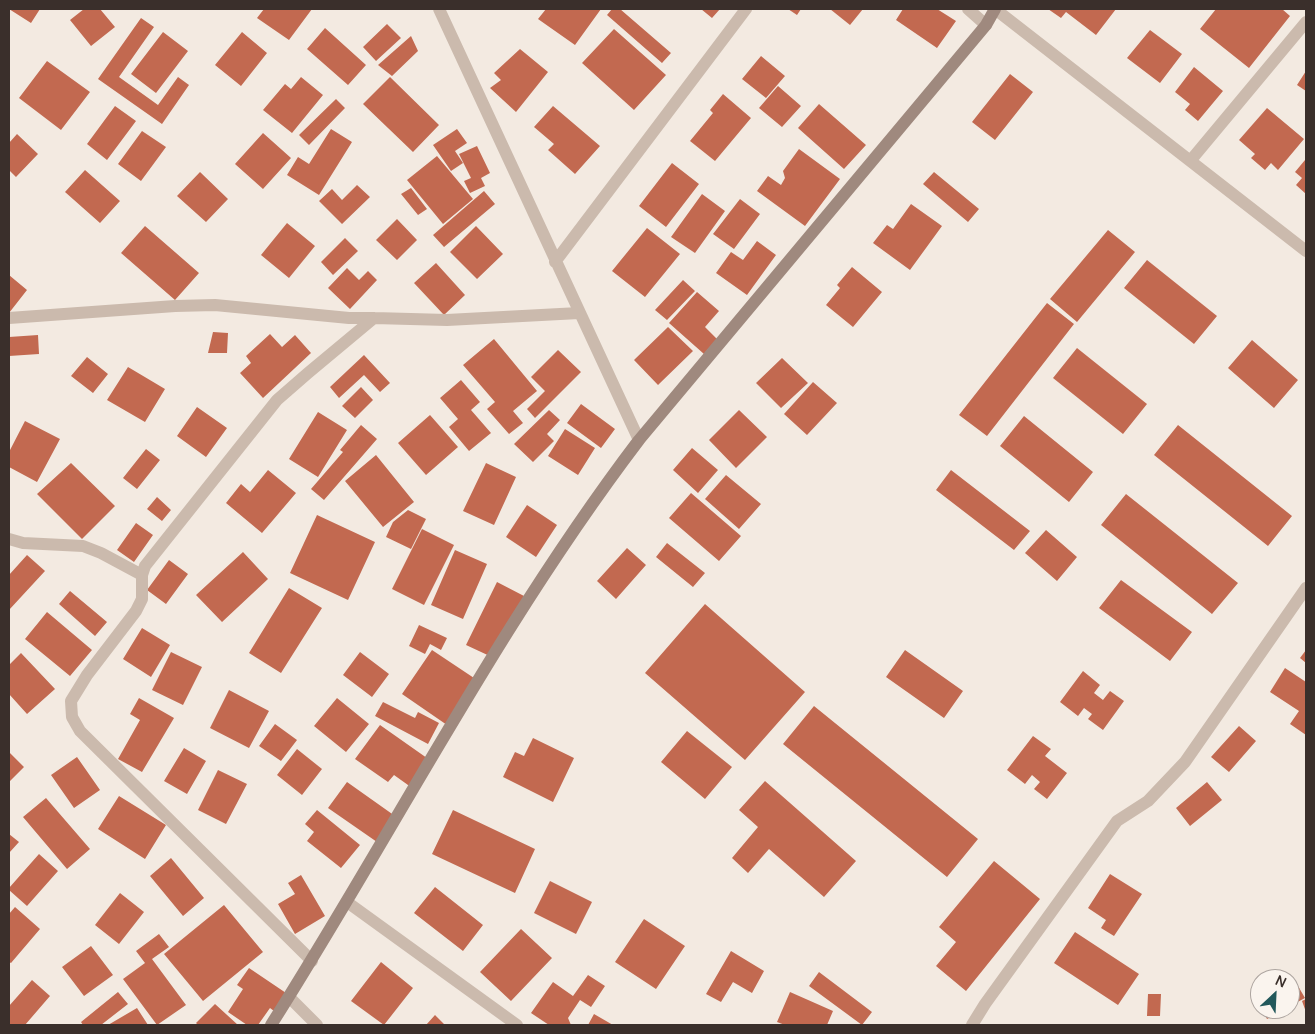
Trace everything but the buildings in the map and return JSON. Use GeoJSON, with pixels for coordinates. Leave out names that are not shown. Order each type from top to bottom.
{"type":"FeatureCollection","features":[{"type":"Feature","properties":{"kind":"street"},"geometry":{"type":"LineString","coordinates":[[439,9],[638,440]]}},
{"type":"Feature","properties":{"kind":"street"},"geometry":{"type":"LineString","coordinates":[[556,262],[746,9]]}},
{"type":"Feature","properties":{"kind":"street"},"geometry":{"type":"LineString","coordinates":[[968,9],[986,24]]}},
{"type":"Feature","properties":{"kind":"street"},"geometry":{"type":"LineString","coordinates":[[271,1025],[312,961],[497,649],[575,528],[638,440],[986,24],[995,9],[1306,251]]}},
{"type":"Feature","properties":{"kind":"street"},"geometry":{"type":"LineString","coordinates":[[1191,160],[1306,22]]}},
{"type":"Feature","properties":{"kind":"street"},"geometry":{"type":"LineString","coordinates":[[9,318],[175,306],[215,305],[350,318],[447,320],[579,312]]}},
{"type":"Feature","properties":{"kind":"street"},"geometry":{"type":"LineString","coordinates":[[312,961],[80,731],[72,717],[71,701],[77,688],[136,611],[142,599],[142,575],[145,566],[278,400],[374,318]]}},
{"type":"Feature","properties":{"kind":"street"},"geometry":{"type":"LineString","coordinates":[[9,539],[23,543],[83,546],[102,553],[142,575]]}},
{"type":"Feature","properties":{"kind":"street"},"geometry":{"type":"LineString","coordinates":[[972,1025],[1116,821],[1148,801],[1185,762],[1306,588]]}},
{"type":"Feature","properties":{"kind":"street"},"geometry":{"type":"LineString","coordinates":[[347,902],[517,1025]]}},
{"type":"Feature","properties":{"kind":"street"},"geometry":{"type":"LineString","coordinates":[[289,997],[317,1025]]}}]}
